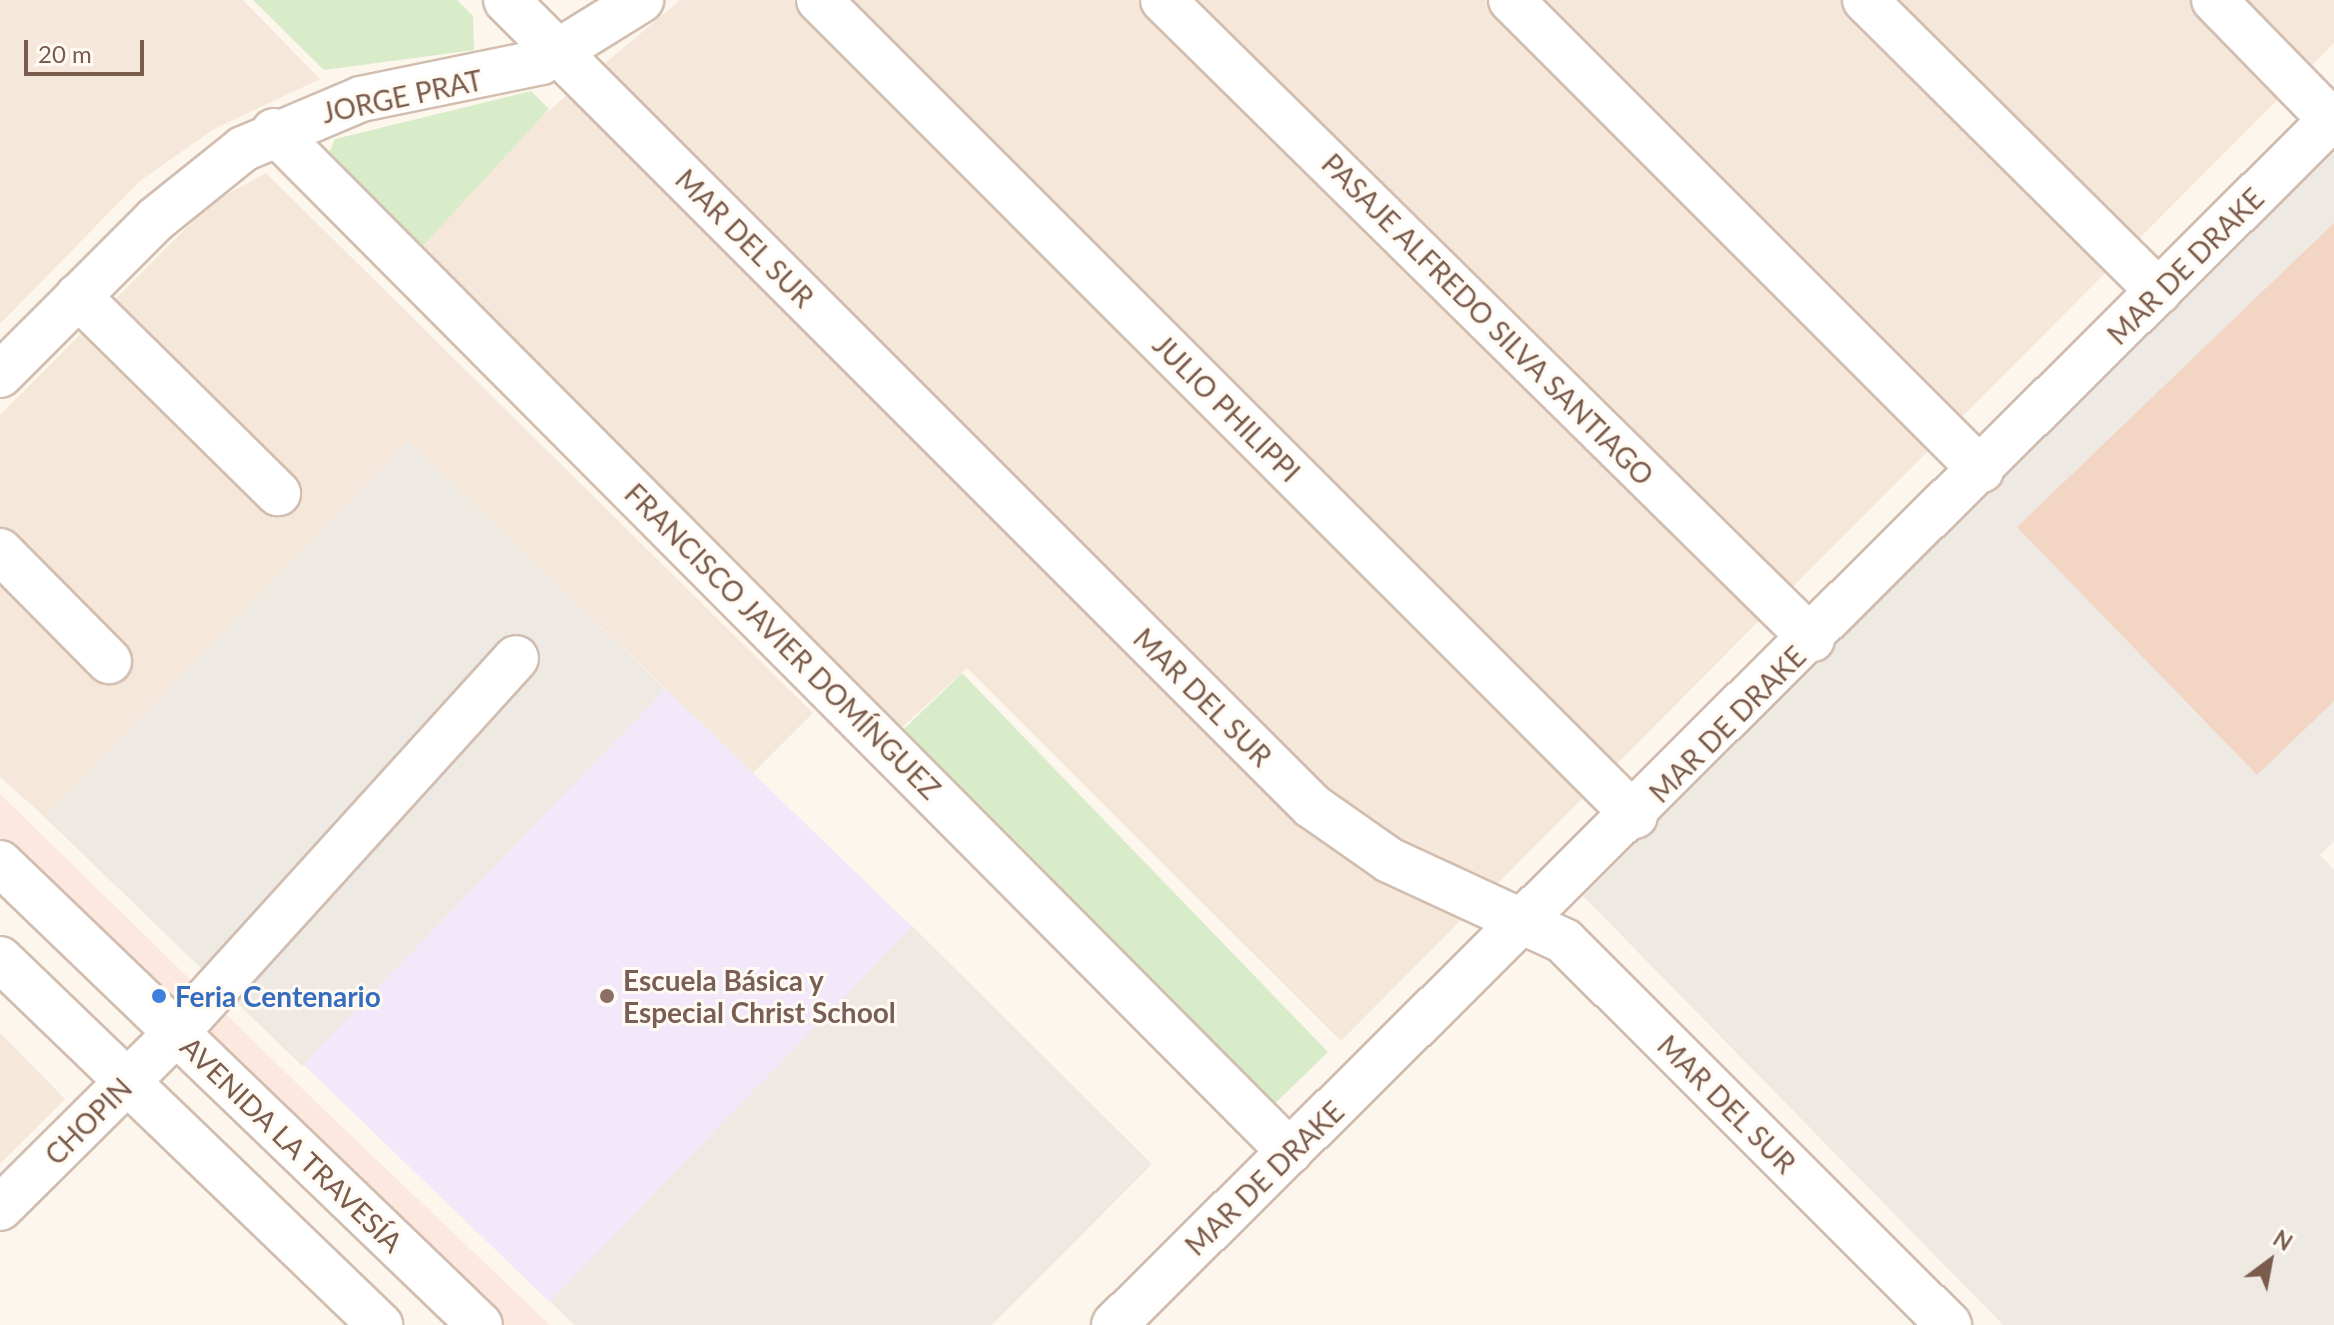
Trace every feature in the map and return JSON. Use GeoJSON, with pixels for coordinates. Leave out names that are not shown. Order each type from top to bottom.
{"type":"FeatureCollection","features":[{"type":"Feature","properties":{"kind":"street","name":"MAR DEL SUR"},"geometry":{"type":"LineString","coordinates":[[506,0],[1312,806],[1389,860],[1531,920],[1564,941],[1949,1325]]}},
{"type":"Feature","properties":{"kind":"street","name":"JORGE PRAT"},"geometry":{"type":"LineString","coordinates":[[0,375],[184,193],[274,131],[361,99],[502,75],[560,53],[641,0]]}},
{"type":"Feature","properties":{"kind":"street","name":"JULIO PHILIPPI"},"geometry":{"type":"LineString","coordinates":[[819,0],[1635,816]]}},
{"type":"Feature","properties":{"kind":"street","name":"PASAJE ALFREDO SILVA SANTIAGO"},"geometry":{"type":"LineString","coordinates":[[1163,0],[1812,639]]}},
{"type":"Feature","properties":{"kind":"street"},"geometry":{"type":"LineString","coordinates":[[1511,0],[1981,470]]}},
{"type":"Feature","properties":{"kind":"street"},"geometry":{"type":"LineString","coordinates":[[1865,0],[2159,292]]}},
{"type":"Feature","properties":{"kind":"street"},"geometry":{"type":"LineString","coordinates":[[2214,0],[2333,119]]}},
{"type":"Feature","properties":{"kind":"street","name":"MAR DE DRAKE"},"geometry":{"type":"LineString","coordinates":[[1114,1325],[1531,920],[2333,119]]}},
{"type":"Feature","properties":{"kind":"street","name":"FRANCISCO JAVIER DOMÍNGUEZ"},"geometry":{"type":"LineString","coordinates":[[274,131],[1290,1152]]}},
{"type":"Feature","properties":{"kind":"street"},"geometry":{"type":"LineString","coordinates":[[78,296],[278,493]]}},
{"type":"Feature","properties":{"kind":"street"},"geometry":{"type":"LineString","coordinates":[[0,551],[109,661]]}},
{"type":"Feature","properties":{"kind":"street","name":"CHOPIN"},"geometry":{"type":"LineString","coordinates":[[0,1208],[176,1033],[516,658]]}},
{"type":"Feature","properties":{"kind":"street","name":"AVENIDA LA TRAVESÍA"},"geometry":{"type":"LineString","coordinates":[[0,863],[480,1325]]}},
{"type":"Feature","properties":{"kind":"street"},"geometry":{"type":"LineString","coordinates":[[0,959],[380,1325]]}},
{"type":"Feature","properties":{"kind":"shaded area"},"geometry":{"type":"Polygon","coordinates":[[[0,0],[243,0],[320,79],[214,129],[140,181],[0,324],[0,0]]]}},
{"type":"Feature","properties":{"kind":"shaded area"},"geometry":{"type":"Polygon","coordinates":[[[680,0],[2334,0],[2334,43],[1341,1041],[967,668],[898,731],[418,241],[545,114],[680,0]]]}},
{"type":"Feature","properties":{"kind":"shaded area"},"geometry":{"type":"Polygon","coordinates":[[[2334,152],[2334,841],[2320,855],[2334,870],[2334,1325],[2003,1325],[1583,896],[1973,501],[2334,152]]]}},
{"type":"Feature","properties":{"kind":"shaded area"},"geometry":{"type":"Polygon","coordinates":[[[266,173],[813,713],[753,773],[408,441],[46,818],[0,777],[0,415],[211,203],[266,173]]]}},
{"type":"Feature","properties":{"kind":"shaded area"},"geometry":{"type":"Polygon","coordinates":[[[408,441],[666,690],[302,1066],[45,817],[408,441]]]}},
{"type":"Feature","properties":{"kind":"shaded area","name":"Escuela Básica y Especial Christ School"},"geometry":{"type":"Polygon","coordinates":[[[666,689],[912,927],[549,1302],[303,1064],[666,689]]]}},
{"type":"Feature","properties":{"kind":"shaded area","name":"Feria Centenario"},"geometry":{"type":"Polygon","coordinates":[[[0,794],[550,1325],[451,1325],[0,889],[0,794]]]}},
{"type":"Feature","properties":{"kind":"shaded area"},"geometry":{"type":"Polygon","coordinates":[[[912,926],[1152,1164],[992,1325],[574,1325],[545,1296],[912,926]]]}},
{"type":"Feature","properties":{"kind":"shaded area"},"geometry":{"type":"Polygon","coordinates":[[[0,1033],[65,1099],[0,1164],[0,1033]]]}},
{"type":"Feature","properties":{"kind":"green space"},"geometry":{"type":"Polygon","coordinates":[[[253,0],[457,0],[473,16],[474,50],[324,70],[253,0]]]}},
{"type":"Feature","properties":{"kind":"green space"},"geometry":{"type":"Polygon","coordinates":[[[531,91],[549,109],[420,249],[325,162],[335,139],[531,91]]]}},
{"type":"Feature","properties":{"kind":"green space"},"geometry":{"type":"Polygon","coordinates":[[[962,673],[1328,1052],[1267,1111],[901,732],[962,673]]]}},
{"type":"Feature","properties":{"kind":"building"},"geometry":{"type":"Polygon","coordinates":[[[2334,223],[2334,701],[2257,775],[2017,527],[2334,223]]]}},
{"type":"Feature","properties":{"kind":"place","name":"Feria Centenario"},"geometry":{"type":"Point","coordinates":[159,996]}},
{"type":"Feature","properties":{"kind":"place","name":"Escuela Básica y Especial Christ School"},"geometry":{"type":"Point","coordinates":[607,996]}}]}
